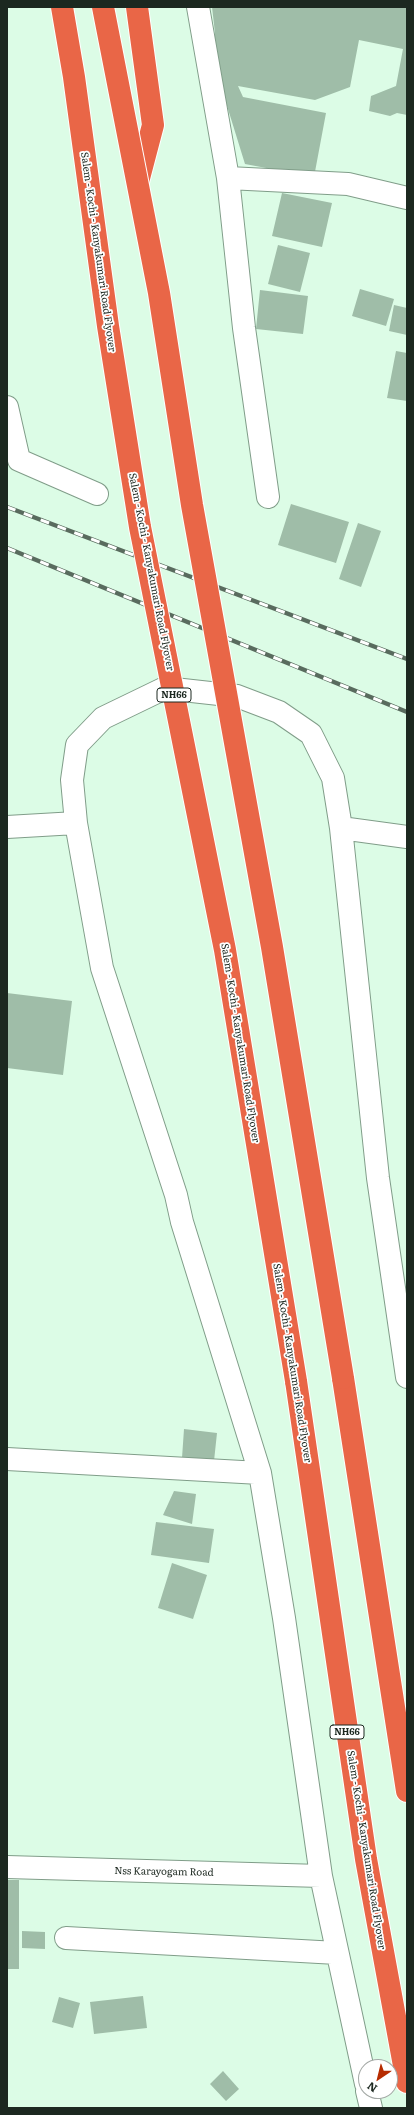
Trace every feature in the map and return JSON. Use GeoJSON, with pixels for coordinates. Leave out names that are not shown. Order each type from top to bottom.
{"type":"FeatureCollection","features":[{"type":"Feature","properties":{"kind":"highway","name":"Salem - Kochi - Kanyakumari Road Flyover"},"geometry":{"type":"LineString","coordinates":[[62,7],[74,77],[108,326],[140,526],[225,950],[296,1381],[366,1859],[407,2082]]}},
{"type":"Feature","properties":{"kind":"highway"},"geometry":{"type":"LineString","coordinates":[[103,7],[127,137],[138,182],[158,293],[192,505],[272,947],[343,1378],[407,1792]]}},
{"type":"Feature","properties":{"kind":"highway"},"geometry":{"type":"LineString","coordinates":[[137,7],[153,125],[138,182]]}},
{"type":"Feature","properties":{"kind":"street"},"geometry":{"type":"LineString","coordinates":[[198,7],[228,178],[244,328],[268,497]]}},
{"type":"Feature","properties":{"kind":"street"},"geometry":{"type":"LineString","coordinates":[[228,178],[348,184],[407,198]]}},
{"type":"Feature","properties":{"kind":"street"},"geometry":{"type":"LineString","coordinates":[[7,407],[19,460],[97,494]]}},
{"type":"Feature","properties":{"kind":"street"},"geometry":{"type":"LineString","coordinates":[[360,2059],[321,1876],[285,1626],[260,1473],[182,1222],[176,1195],[102,968],[76,823],[72,780],[77,745],[103,718],[165,688],[236,696],[279,712],[311,734],[333,778],[341,828],[378,1178],[400,1285],[407,1377]]}},
{"type":"Feature","properties":{"kind":"street"},"geometry":{"type":"LineString","coordinates":[[7,827],[76,823]]}},
{"type":"Feature","properties":{"kind":"street"},"geometry":{"type":"LineString","coordinates":[[341,828],[407,837]]}},
{"type":"Feature","properties":{"kind":"street"},"geometry":{"type":"LineString","coordinates":[[7,1459],[260,1473]]}},
{"type":"Feature","properties":{"kind":"street","name":"Nss Karayogam Road"},"geometry":{"type":"LineString","coordinates":[[7,1867],[321,1876]]}},
{"type":"Feature","properties":{"kind":"street"},"geometry":{"type":"LineString","coordinates":[[66,1938],[337,1953]]}},
{"type":"Feature","properties":{"kind":"building"},"geometry":{"type":"Polygon","coordinates":[[[212,7],[407,8],[407,115],[397,113],[390,116],[369,111],[371,96],[396,86],[403,49],[359,40],[350,87],[315,100],[238,86],[243,97],[326,113],[314,177],[245,164],[215,67],[215,33],[212,7]]]}},
{"type":"Feature","properties":{"kind":"building"},"geometry":{"type":"Polygon","coordinates":[[[282,193],[332,203],[322,247],[272,236],[282,193]]]}},
{"type":"Feature","properties":{"kind":"building"},"geometry":{"type":"Polygon","coordinates":[[[278,245],[310,253],[300,292],[268,284],[278,245]]]}},
{"type":"Feature","properties":{"kind":"building"},"geometry":{"type":"Polygon","coordinates":[[[360,289],[394,299],[386,326],[352,316],[360,289]]]}},
{"type":"Feature","properties":{"kind":"building"},"geometry":{"type":"Polygon","coordinates":[[[260,290],[308,296],[303,334],[256,329],[260,290]]]}},
{"type":"Feature","properties":{"kind":"building"},"geometry":{"type":"Polygon","coordinates":[[[394,305],[407,308],[407,335],[389,331],[394,305]]]}},
{"type":"Feature","properties":{"kind":"building"},"geometry":{"type":"Polygon","coordinates":[[[396,351],[407,353],[407,401],[387,398],[396,351]]]}},
{"type":"Feature","properties":{"kind":"building"},"geometry":{"type":"Polygon","coordinates":[[[291,504],[349,522],[336,563],[278,545],[291,504]]]}},
{"type":"Feature","properties":{"kind":"building"},"geometry":{"type":"Polygon","coordinates":[[[358,523],[381,531],[361,587],[339,579],[358,523]]]}},
{"type":"Feature","properties":{"kind":"building"},"geometry":{"type":"Polygon","coordinates":[[[7,993],[72,1001],[63,1075],[7,1068],[7,993]]]}},
{"type":"Feature","properties":{"kind":"building"},"geometry":{"type":"Polygon","coordinates":[[[184,1429],[217,1433],[214,1461],[182,1458],[184,1429]]]}},
{"type":"Feature","properties":{"kind":"building"},"geometry":{"type":"Polygon","coordinates":[[[174,1491],[196,1494],[192,1524],[163,1515],[174,1491]]]}},
{"type":"Feature","properties":{"kind":"building"},"geometry":{"type":"Polygon","coordinates":[[[156,1522],[214,1529],[209,1563],[151,1555],[156,1522]]]}},
{"type":"Feature","properties":{"kind":"building"},"geometry":{"type":"Polygon","coordinates":[[[172,1563],[207,1575],[193,1619],[158,1608],[172,1563]]]}},
{"type":"Feature","properties":{"kind":"building"},"geometry":{"type":"Polygon","coordinates":[[[7,1880],[19,1880],[19,1969],[7,1969],[7,1880]]]}},
{"type":"Feature","properties":{"kind":"building"},"geometry":{"type":"Polygon","coordinates":[[[22,1931],[45,1932],[45,1949],[22,1948],[22,1931]]]}},
{"type":"Feature","properties":{"kind":"building"},"geometry":{"type":"Polygon","coordinates":[[[143,1996],[147,2028],[94,2034],[90,2002],[143,1996]]]}},
{"type":"Feature","properties":{"kind":"building"},"geometry":{"type":"Polygon","coordinates":[[[59,1997],[80,2003],[73,2028],[52,2022],[59,1997]]]}},
{"type":"Feature","properties":{"kind":"building"},"geometry":{"type":"Polygon","coordinates":[[[223,2071],[239,2089],[226,2101],[210,2084],[223,2071]]]}},
{"type":"Feature","properties":{"kind":"railway"},"geometry":{"type":"LineString","coordinates":[[7,507],[407,659]]}},
{"type":"Feature","properties":{"kind":"railway"},"geometry":{"type":"LineString","coordinates":[[7,548],[407,712]]}}]}
